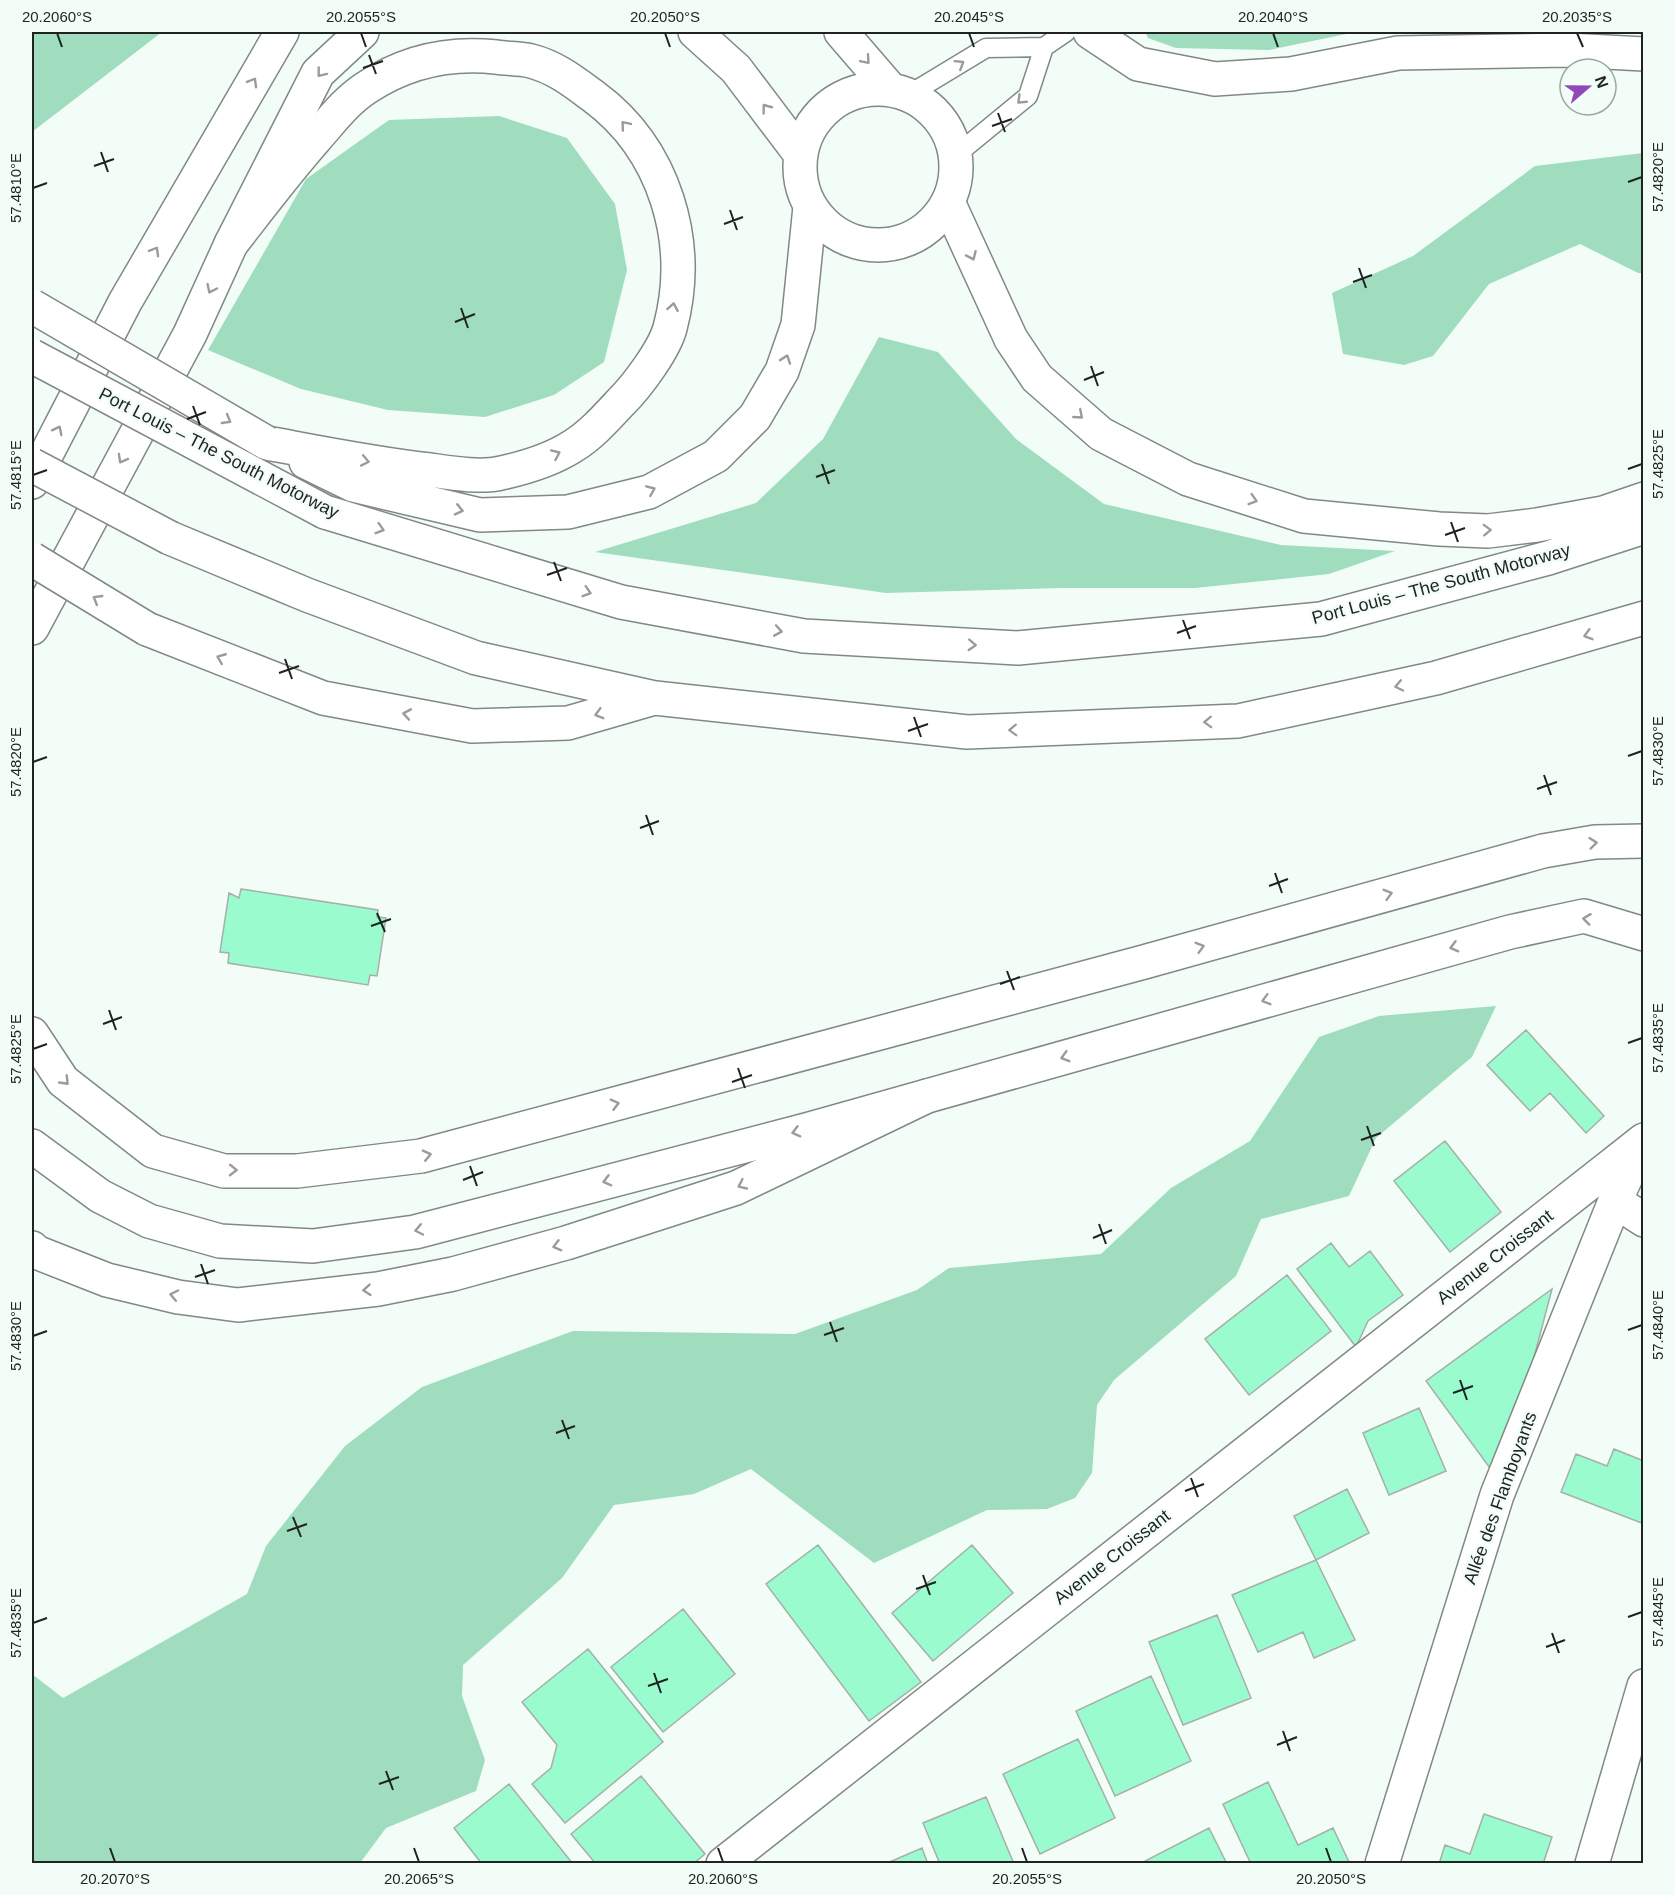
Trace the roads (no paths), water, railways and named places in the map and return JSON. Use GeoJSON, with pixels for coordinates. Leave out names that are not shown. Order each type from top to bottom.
{"type":"FeatureCollection","features":[{"type":"Feature","properties":{"kind":"main road"},"geometry":{"type":"LineString","coordinates":[[32,482],[125,302],[282,32]]}},
{"type":"Feature","properties":{"kind":"main road"},"geometry":{"type":"LineString","coordinates":[[32,628],[190,334],[231,244],[318,73],[362,32]]}},
{"type":"Feature","properties":{"kind":"main road"},"geometry":{"type":"LineString","coordinates":[[695,32],[736,69],[801,155]]}},
{"type":"Feature","properties":{"kind":"main road"},"geometry":{"type":"LineString","coordinates":[[841,32],[901,92],[932,109],[948,130],[956,155],[956,179],[948,202],[935,222],[915,237],[892,244],[868,245],[844,238],[825,225],[810,207],[802,186],[800,163],[804,141],[814,121],[833,102],[857,90],[901,92]]}},
{"type":"Feature","properties":{"kind":"main road"},"geometry":{"type":"LineString","coordinates":[[1090,32],[1138,64],[1215,79],[1291,74],[1398,53],[1568,50],[1644,54]]}},
{"type":"Feature","properties":{"kind":"main road"},"geometry":{"type":"LineString","coordinates":[[231,244],[290,168],[347,102],[394,72],[420,62],[451,56],[481,56],[531,61],[566,76],[599,100],[624,122],[649,157],[664,188],[676,233],[679,273],[669,331],[639,383],[610,415],[573,446],[540,461],[499,474],[454,473],[381,464],[267,443]]}},
{"type":"Feature","properties":{"kind":"main road"},"geometry":{"type":"LineString","coordinates":[[948,202],[1011,339],[1037,378],[1101,434],[1188,479],[1304,516],[1439,530],[1488,531],[1537,525],[1603,513],[1644,500]]}},
{"type":"Feature","properties":{"kind":"main road"},"geometry":{"type":"LineString","coordinates":[[32,306],[267,443],[353,485],[480,515],[568,512],[650,492],[716,456],[755,417],[782,371],[798,325],[810,207]]}},
{"type":"Feature","properties":{"kind":"main road","name":"Port Louis – The South Motorway"},"geometry":{"type":"LineString","coordinates":[[32,356],[324,512],[621,602],[804,636],[1018,648],[1321,619],[1548,558],[1644,527]]}},
{"type":"Feature","properties":{"kind":"main road"},"geometry":{"type":"LineString","coordinates":[[32,465],[170,538],[307,595],[476,658],[655,698],[967,732],[1238,721],[1436,678],[1644,618]]}},
{"type":"Feature","properties":{"kind":"main road"},"geometry":{"type":"LineString","coordinates":[[32,559],[147,629],[323,698],[472,726],[568,723],[655,698]]}},
{"type":"Feature","properties":{"kind":"main road"},"geometry":{"type":"LineString","coordinates":[[32,1034],[63,1081],[153,1151],[224,1171],[297,1171],[421,1156],[1144,962],[1543,851],[1595,842],[1644,841]]}},
{"type":"Feature","properties":{"kind":"main road"},"geometry":{"type":"LineString","coordinates":[[32,1146],[100,1196],[148,1221],[220,1241],[313,1246],[415,1232],[787,1135],[1510,932],[1584,916],[1644,934]]}},
{"type":"Feature","properties":{"kind":"main road"},"geometry":{"type":"LineString","coordinates":[[32,1248],[36,1252],[106,1280],[178,1296],[237,1305],[378,1289],[453,1274],[566,1243],[736,1188],[927,1096]]}},
{"type":"Feature","properties":{"kind":"main road","name":"Allée des Flamboyants"},"geometry":{"type":"LineString","coordinates":[[1381,1863],[1497,1495],[1615,1201],[1644,1140]]}},
{"type":"Feature","properties":{"kind":"main road","name":"Avenue Croissant"},"geometry":{"type":"LineString","coordinates":[[723,1863],[1644,1140]]}},
{"type":"Feature","properties":{"kind":"main road"},"geometry":{"type":"LineString","coordinates":[[1615,1201],[1644,1220]]}},
{"type":"Feature","properties":{"kind":"main road"},"geometry":{"type":"LineString","coordinates":[[1592,1863],[1644,1686]]}},
{"type":"Feature","properties":{"kind":"lane"},"geometry":{"type":"LineString","coordinates":[[956,155],[1028,96],[1044,48],[1066,32]]}},
{"type":"Feature","properties":{"kind":"lane"},"geometry":{"type":"LineString","coordinates":[[901,92],[986,48],[1044,48]]}}]}
